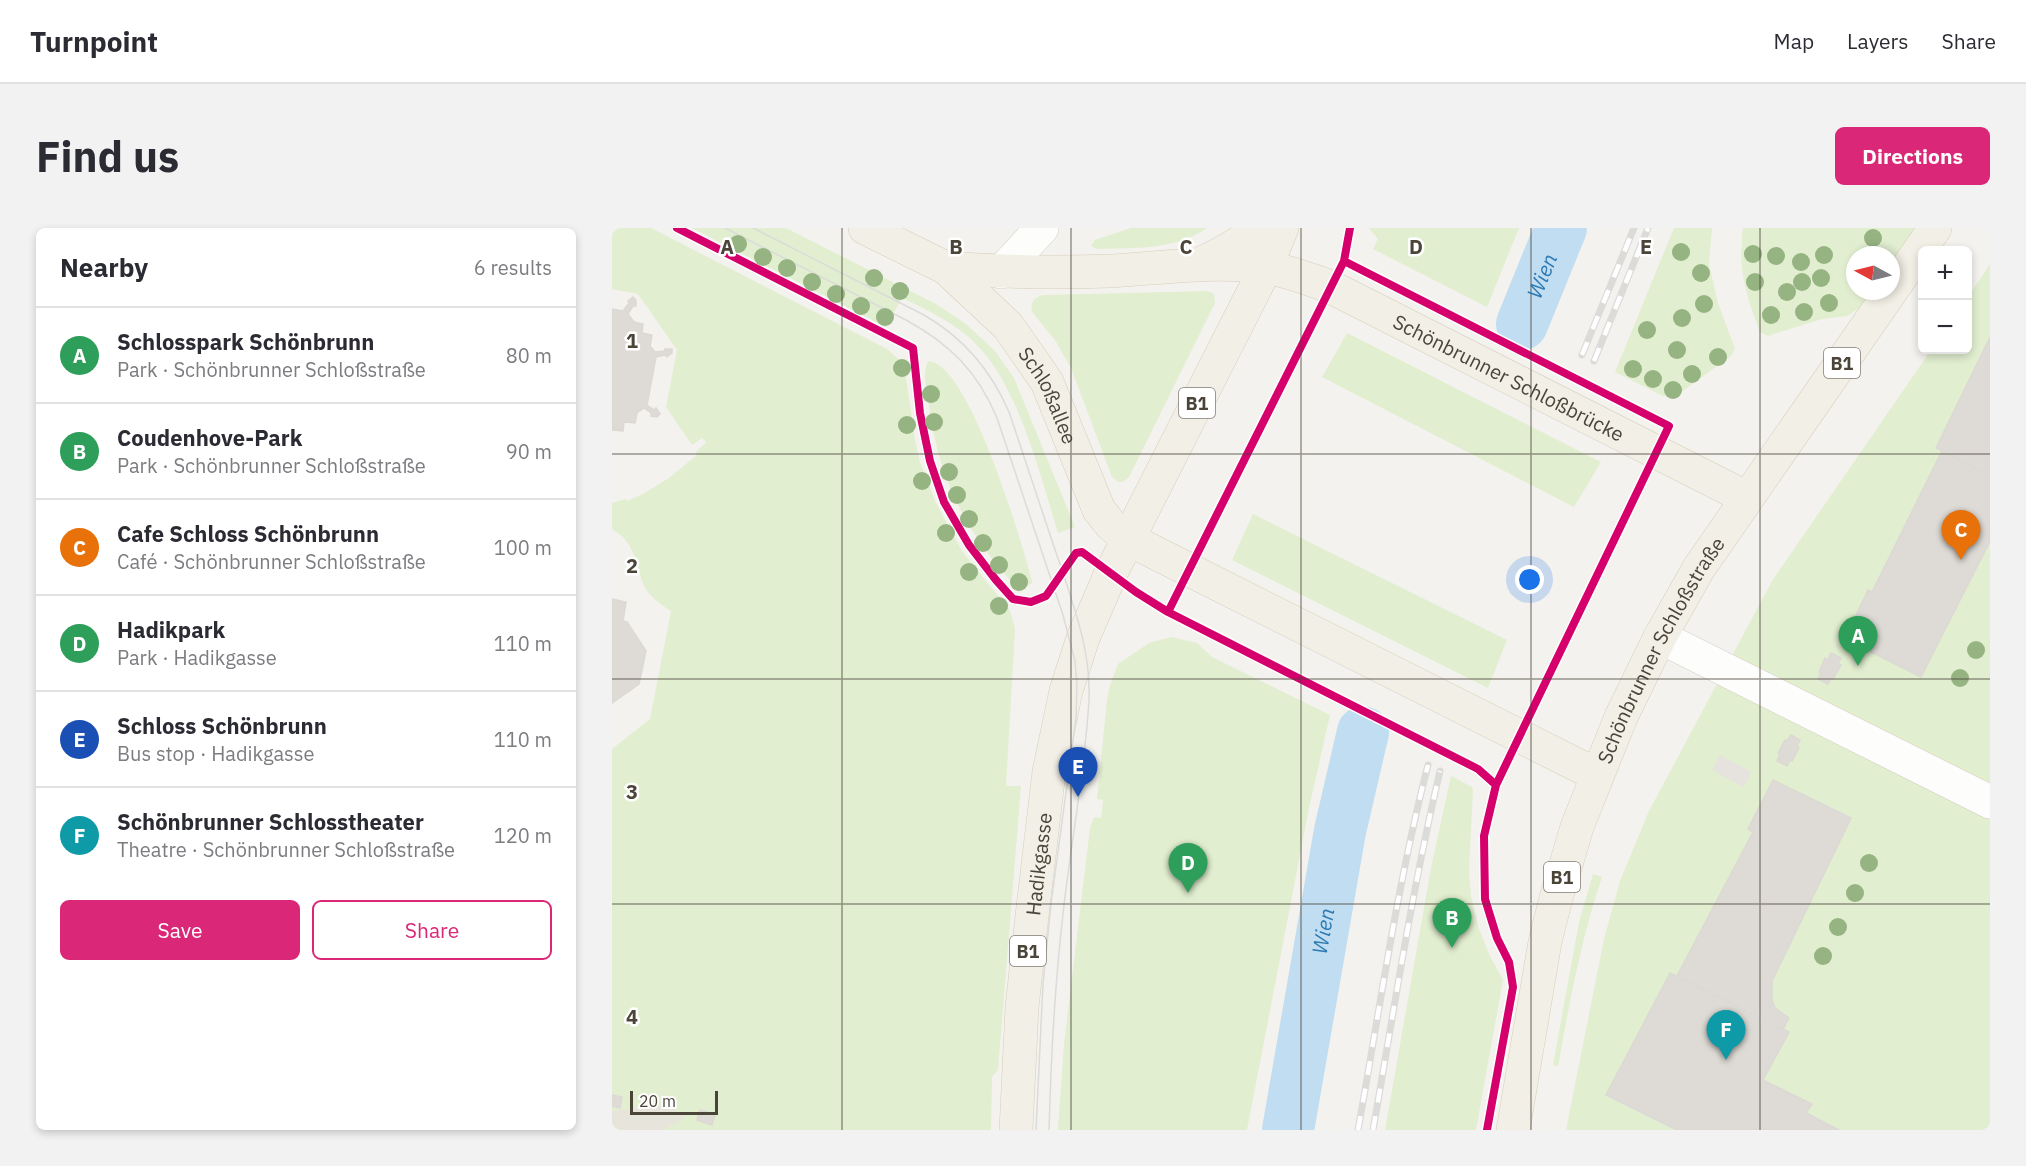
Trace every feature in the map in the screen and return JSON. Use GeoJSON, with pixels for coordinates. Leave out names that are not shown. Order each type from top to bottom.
{"type":"FeatureCollection","features":[{"type":"Feature","properties":{"kind":"main road","name":"Schloßallee"},"geometry":{"type":"LineString","coordinates":[[865,228],[946,268],[1008,326],[1047,382],[1099,510],[1111,525],[1128,539]]}},
{"type":"Feature","properties":{"kind":"main road","name":"B1"},"geometry":{"type":"LineString","coordinates":[[1128,539],[1266,267],[1282,228]]}},
{"type":"Feature","properties":{"kind":"main road","name":"Schönbrunner Schloßstraße"},"geometry":{"type":"LineString","coordinates":[[1513,1130],[1551,920],[1577,827],[1621,717],[1660,636],[1699,568],[1935,228]]}},
{"type":"Feature","properties":{"kind":"main road"},"geometry":{"type":"LineString","coordinates":[[1198,264],[1224,253],[1249,232]]}},
{"type":"Feature","properties":{"kind":"main road","name":"Schloßallee"},"geometry":{"type":"LineString","coordinates":[[946,268],[1001,272],[1110,271],[1198,264],[1266,267]]}},
{"type":"Feature","properties":{"kind":"main road","name":"Schönbrunner Schloßbrücke"},"geometry":{"type":"LineString","coordinates":[[1266,267],[1330,287],[1748,498]]}},
{"type":"Feature","properties":{"kind":"main road"},"geometry":{"type":"LineString","coordinates":[[1128,539],[1597,775]]}},
{"type":"Feature","properties":{"kind":"main road","name":"Hadikgasse"},"geometry":{"type":"LineString","coordinates":[[1016,1130],[1024,985],[1049,772],[1065,691],[1077,653],[1128,539]]}},
{"type":"Feature","properties":{"kind":"lane"},"geometry":{"type":"LineString","coordinates":[[1001,272],[1042,228]]}},
{"type":"Feature","properties":{"kind":"lane"},"geometry":{"type":"LineString","coordinates":[[1249,232],[1266,267]]}},
{"type":"Feature","properties":{"kind":"lane"},"geometry":{"type":"LineString","coordinates":[[1660,636],[1990,802]]}},
{"type":"Feature","properties":{"kind":"shaded area"},"geometry":{"type":"Polygon","coordinates":[[[1720,755],[1752,772],[1743,787],[1712,770],[1720,755]]]}},
{"type":"Feature","properties":{"kind":"shaded area"},"geometry":{"type":"Polygon","coordinates":[[[612,1083],[793,1130],[612,1130],[612,1083]]]}},
{"type":"Feature","properties":{"kind":"green space"},"geometry":{"type":"Polygon","coordinates":[[[612,228],[651,228],[887,349],[904,364],[915,440],[920,462],[935,501],[962,551],[1010,611],[1015,629],[1006,786],[1021,786],[998,1070],[992,1077],[991,1130],[663,1130],[686,1117],[666,1105],[612,1111],[612,749],[650,719],[671,611],[648,593],[631,549],[621,535],[612,529],[612,503],[626,499],[627,501],[643,494],[669,478],[697,455],[696,452],[706,442],[702,438],[692,445],[666,407],[677,350],[638,294],[612,289],[612,228]]]}},
{"type":"Feature","properties":{"kind":"green space"},"geometry":{"type":"Polygon","coordinates":[[[692,228],[786,228],[936,304],[966,324],[995,351],[1014,378],[1075,527],[1058,533],[1016,407],[991,362],[968,336],[941,318],[902,298],[886,327],[692,228]]]}},
{"type":"Feature","properties":{"kind":"green space"},"geometry":{"type":"Polygon","coordinates":[[[1131,228],[1207,228],[1195,235],[1168,244],[1097,249],[1091,246],[1095,240],[1131,228]]]}},
{"type":"Feature","properties":{"kind":"green space"},"geometry":{"type":"Polygon","coordinates":[[[1369,228],[1519,228],[1487,307],[1373,249],[1378,239],[1369,228]]]}},
{"type":"Feature","properties":{"kind":"green space"},"geometry":{"type":"Polygon","coordinates":[[[1674,228],[1712,228],[1709,264],[1718,303],[1735,349],[1731,356],[1676,396],[1663,396],[1615,372],[1674,228]]]}},
{"type":"Feature","properties":{"kind":"green space"},"geometry":{"type":"Polygon","coordinates":[[[1743,228],[1915,228],[1900,250],[1900,246],[1846,246],[1846,300],[1866,300],[1861,307],[1847,316],[1822,319],[1768,336],[1760,332],[1750,305],[1742,269],[1743,228]]]}},
{"type":"Feature","properties":{"kind":"green space"},"geometry":{"type":"Polygon","coordinates":[[[1990,264],[1990,1130],[1566,1130],[1604,939],[1620,881],[1649,811],[1772,581],[1928,354],[1972,354],[1972,291],[1990,264]]]}},
{"type":"Feature","properties":{"kind":"green space"},"geometry":{"type":"Polygon","coordinates":[[[1208,291],[1214,294],[1215,303],[1129,477],[1123,482],[1118,482],[1112,477],[1071,368],[1055,340],[1032,312],[1032,303],[1037,297],[1043,295],[1208,291]]]}},
{"type":"Feature","properties":{"kind":"green space"},"geometry":{"type":"Polygon","coordinates":[[[1347,333],[1601,462],[1574,507],[1322,377],[1347,333]]]}},
{"type":"Feature","properties":{"kind":"green space"},"geometry":{"type":"Polygon","coordinates":[[[928,361],[944,369],[960,390],[992,457],[1032,581],[1020,591],[1001,570],[971,528],[949,484],[940,460],[927,395],[925,377],[928,361]]]}},
{"type":"Feature","properties":{"kind":"green space"},"geometry":{"type":"Polygon","coordinates":[[[1253,514],[1507,640],[1488,688],[1232,560],[1253,514]]]}},
{"type":"Feature","properties":{"kind":"green space"},"geometry":{"type":"Polygon","coordinates":[[[1171,637],[1197,643],[1212,657],[1330,715],[1309,808],[1247,1130],[1058,1130],[1064,1044],[1090,828],[1094,817],[1101,818],[1103,800],[1097,799],[1110,685],[1118,664],[1149,643],[1171,637]]]}},
{"type":"Feature","properties":{"kind":"green space"},"geometry":{"type":"Polygon","coordinates":[[[1451,776],[1472,787],[1469,870],[1471,896],[1479,929],[1503,980],[1476,1130],[1385,1130],[1431,868],[1451,776]]]}},
{"type":"Feature","properties":{"kind":"green space"},"geometry":{"type":"Polygon","coordinates":[[[1593,874],[1602,877],[1582,947],[1558,1066],[1553,1065],[1579,922],[1593,874]]]}},
{"type":"Feature","properties":{"kind":"building"},"geometry":{"type":"Polygon","coordinates":[[[633,297],[636,300],[636,306],[633,306],[628,314],[634,322],[643,324],[642,333],[652,335],[650,346],[655,352],[672,349],[672,353],[667,357],[665,355],[656,357],[647,405],[654,410],[656,408],[660,414],[657,417],[651,416],[651,413],[644,408],[637,413],[635,423],[624,422],[623,431],[612,430],[612,309],[623,311],[633,297]]]}},
{"type":"Feature","properties":{"kind":"building"},"geometry":{"type":"Polygon","coordinates":[[[1990,337],[1990,476],[1936,448],[1990,337]]]}},
{"type":"Feature","properties":{"kind":"building"},"geometry":{"type":"Polygon","coordinates":[[[1942,451],[1990,476],[1990,541],[1921,677],[1845,639],[1868,590],[1872,592],[1942,451]]]}},
{"type":"Feature","properties":{"kind":"building"},"geometry":{"type":"Polygon","coordinates":[[[612,599],[626,602],[623,621],[627,622],[646,651],[639,684],[612,703],[612,599]]]}},
{"type":"Feature","properties":{"kind":"building"},"geometry":{"type":"Polygon","coordinates":[[[1831,653],[1841,658],[1838,664],[1841,665],[1828,684],[1818,679],[1825,658],[1828,660],[1831,653]]]}},
{"type":"Feature","properties":{"kind":"building"},"geometry":{"type":"Polygon","coordinates":[[[1791,735],[1800,740],[1797,746],[1799,748],[1787,766],[1777,761],[1780,754],[1778,753],[1785,740],[1787,741],[1791,735]]]}},
{"type":"Feature","properties":{"kind":"building"},"geometry":{"type":"Polygon","coordinates":[[[1773,780],[1851,818],[1772,981],[1772,1000],[1775,1008],[1789,1018],[1783,1029],[1677,976],[1753,832],[1748,829],[1773,780]]]}},
{"type":"Feature","properties":{"kind":"building"},"geometry":{"type":"Polygon","coordinates":[[[1670,973],[1789,1032],[1763,1080],[1812,1104],[1806,1113],[1839,1130],[1677,1130],[1606,1095],[1670,973]]]}},
{"type":"Feature","properties":{"kind":"building"},"geometry":{"type":"Polygon","coordinates":[[[612,1095],[622,1097],[620,1108],[612,1106],[612,1095]]]}},
{"type":"Feature","properties":{"kind":"building"},"geometry":{"type":"Polygon","coordinates":[[[700,1110],[715,1114],[712,1125],[697,1120],[700,1110]]]}},
{"type":"Feature","properties":{"kind":"waterway","name":"Wien"},"geometry":{"type":"LineString","coordinates":[[1522,324],[1561,228]]}},
{"type":"Feature","properties":{"kind":"waterway","name":"Wien"},"geometry":{"type":"LineString","coordinates":[[1288,1130],[1340,831],[1363,732]]}},
{"type":"Feature","properties":{"kind":"tram line"},"geometry":{"type":"LineString","coordinates":[[725,228],[922,329],[961,361],[981,387],[997,418],[1063,615],[1075,661],[1077,685],[1076,718],[1051,904],[1043,984],[1036,1130]]}},
{"type":"Feature","properties":{"kind":"tram line"},"geometry":{"type":"LineString","coordinates":[[753,228],[924,315],[952,334],[975,356],[994,382],[1009,412],[1062,570],[1085,650],[1089,700],[1085,752],[1058,961],[1049,1130]]}},
{"type":"Feature","properties":{"kind":"railway"},"geometry":{"type":"LineString","coordinates":[[1582,355],[1634,228]]}},
{"type":"Feature","properties":{"kind":"railway"},"geometry":{"type":"LineString","coordinates":[[1594,361],[1648,228]]}},
{"type":"Feature","properties":{"kind":"railway"},"geometry":{"type":"LineString","coordinates":[[1358,1130],[1398,901],[1428,765]]}},
{"type":"Feature","properties":{"kind":"railway"},"geometry":{"type":"LineString","coordinates":[[1373,1130],[1412,905],[1440,771]]}},
{"type":"Feature","properties":{"kind":"cycle path"},"geometry":{"type":"LineString","coordinates":[[677,228],[913,348],[920,413],[930,461],[944,502],[969,545],[1013,599],[1031,602],[1046,596],[1076,553],[1082,552],[1136,592],[1168,612],[1478,769],[1496,785]]}},
{"type":"Feature","properties":{"kind":"cycle path"},"geometry":{"type":"LineString","coordinates":[[1168,612],[1344,261],[1350,228]]}},
{"type":"Feature","properties":{"kind":"cycle path"},"geometry":{"type":"LineString","coordinates":[[1344,261],[1669,426],[1496,785],[1484,836],[1485,899],[1497,938],[1509,962],[1513,987],[1487,1130]]}},
{"type":"Feature","properties":{"kind":"place","name":"Cafe Schloss Schönbrunn"},"geometry":{"type":"Point","coordinates":[1961,560]}},
{"type":"Feature","properties":{"kind":"place","name":"Schlosspark Schönbrunn"},"geometry":{"type":"Point","coordinates":[1858,666]}},
{"type":"Feature","properties":{"kind":"place","name":"Schloss Schönbrunn"},"geometry":{"type":"Point","coordinates":[1078,797]}},
{"type":"Feature","properties":{"kind":"place","name":"Hadikpark"},"geometry":{"type":"Point","coordinates":[1188,893]}},
{"type":"Feature","properties":{"kind":"place","name":"Coudenhove-Park"},"geometry":{"type":"Point","coordinates":[1452,948]}},
{"type":"Feature","properties":{"kind":"place","name":"Schönbrunner Schlosstheater"},"geometry":{"type":"Point","coordinates":[1726,1060]}}]}
